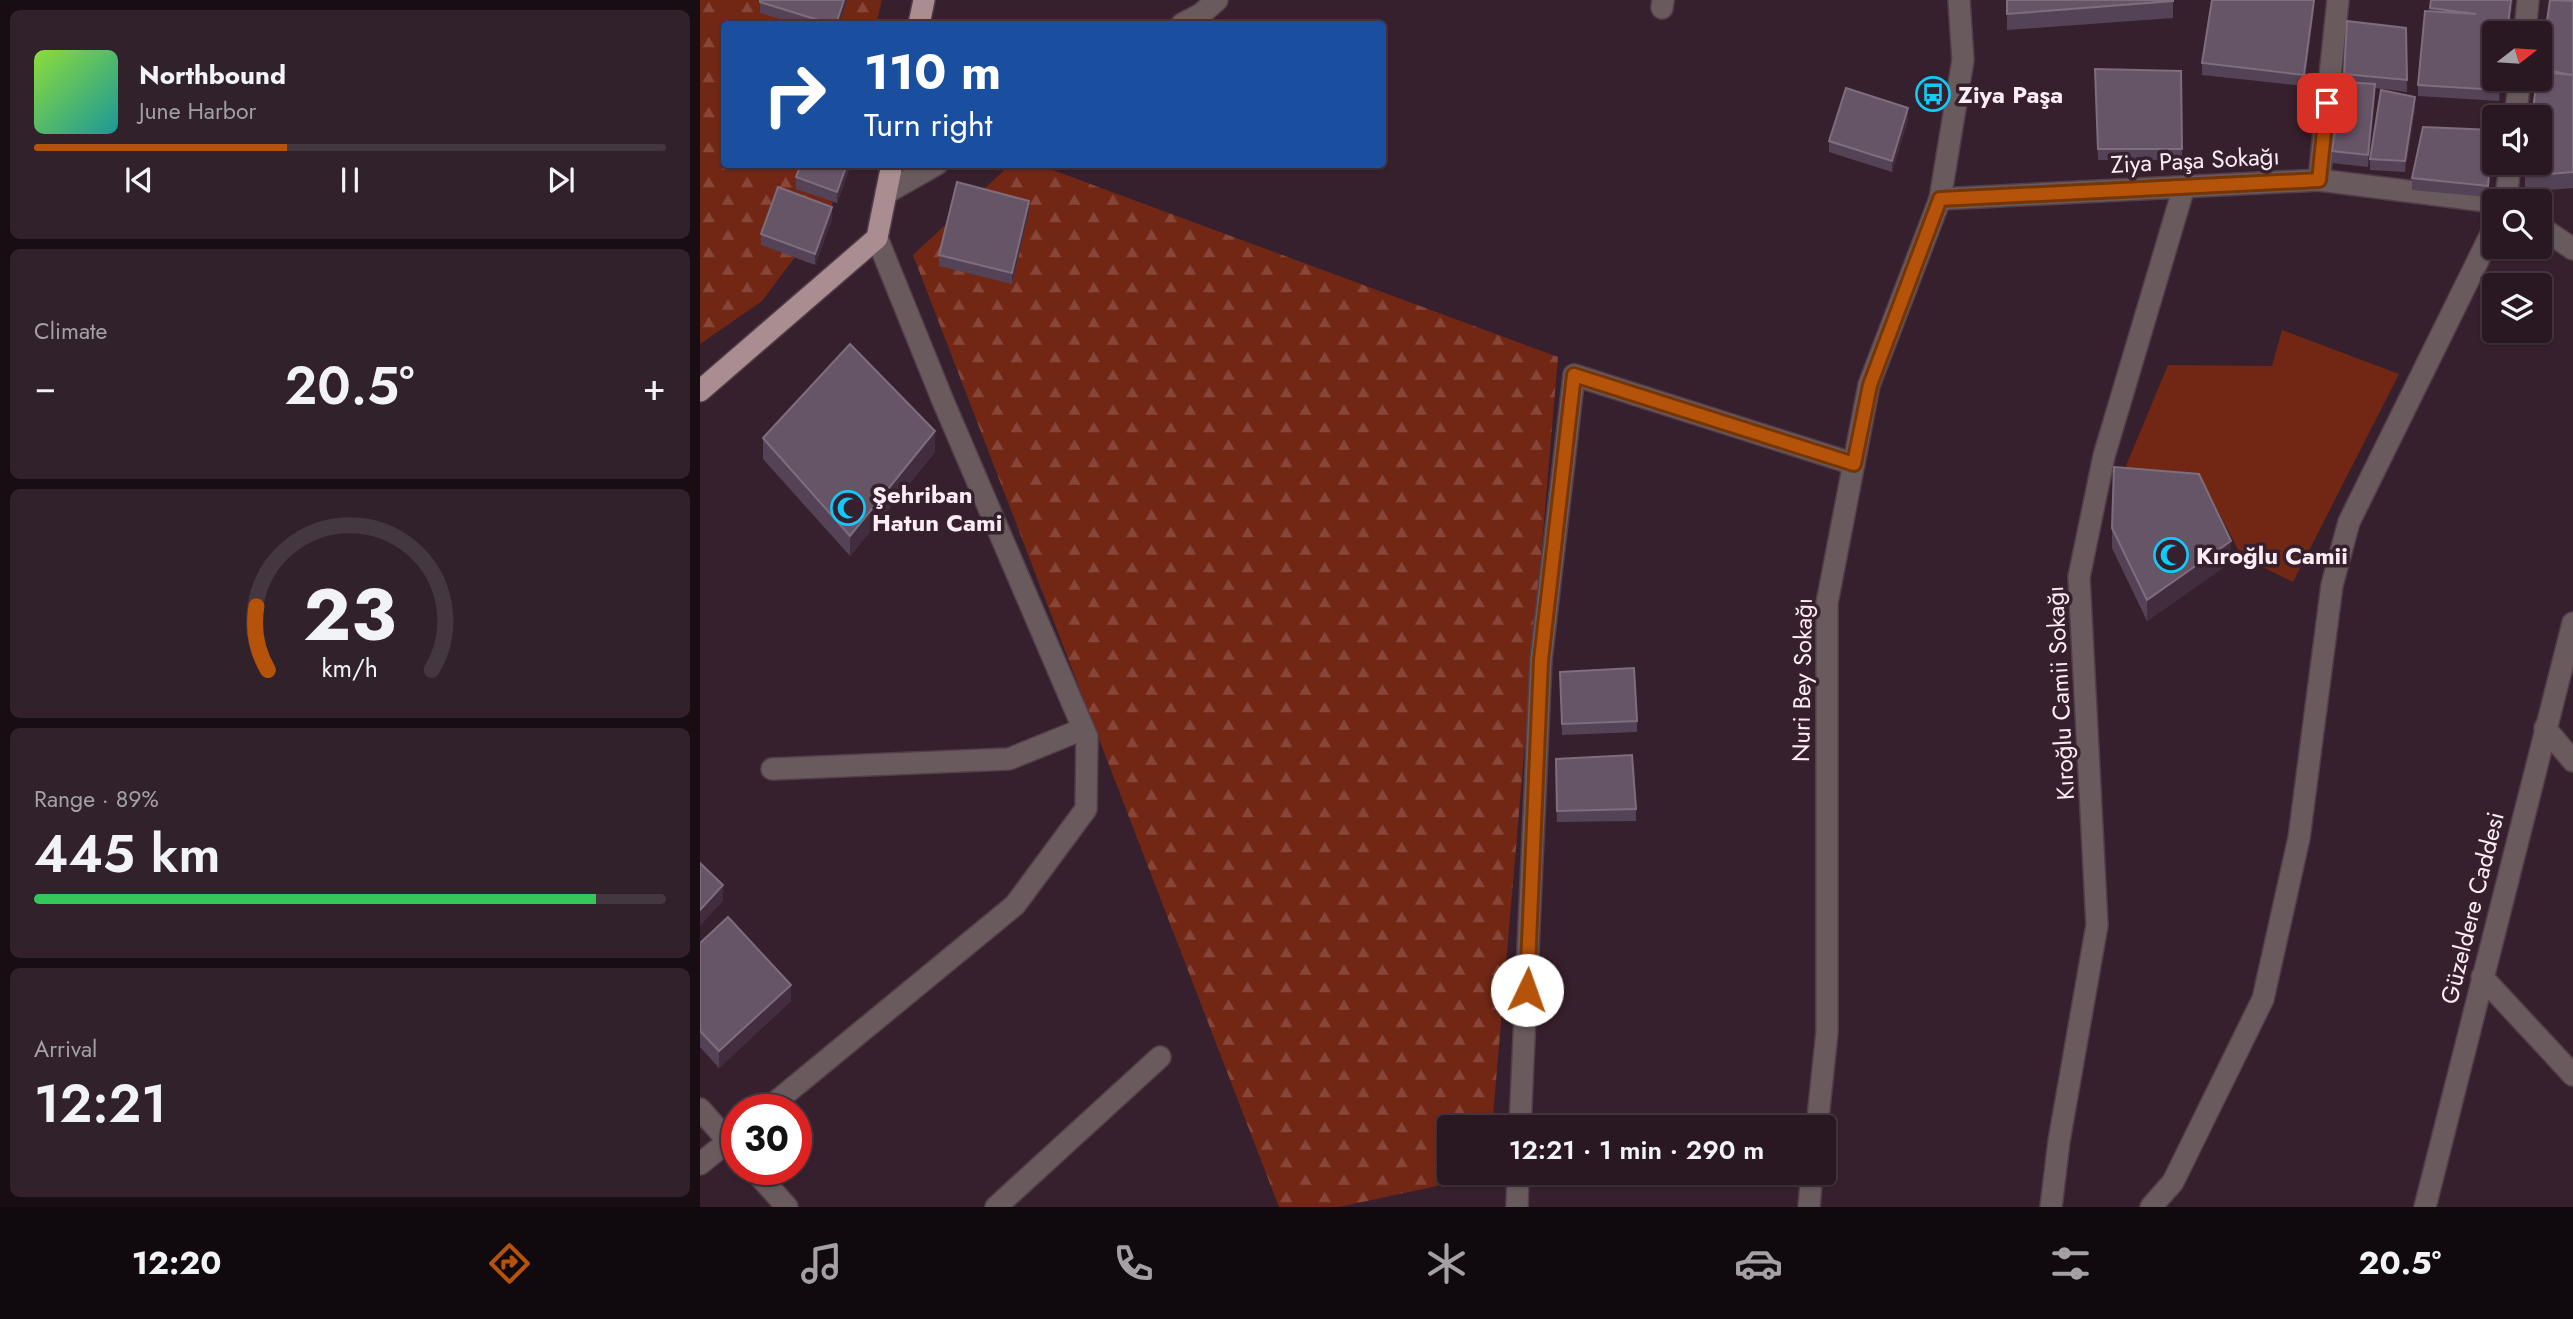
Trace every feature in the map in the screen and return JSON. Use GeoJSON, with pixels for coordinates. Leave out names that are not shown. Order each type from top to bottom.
{"type":"FeatureCollection","features":[{"type":"Feature","properties":{"kind":"main road"},"geometry":{"type":"LineString","coordinates":[[920,21],[924,0]]}},
{"type":"Feature","properties":{"kind":"main road"},"geometry":{"type":"LineString","coordinates":[[700,391],[877,238],[891,168]]}},
{"type":"Feature","properties":{"kind":"street"},"geometry":{"type":"LineString","coordinates":[[1188,21],[1217,0]]}},
{"type":"Feature","properties":{"kind":"street","name":"Nuri Bey Sokağı"},"geometry":{"type":"LineString","coordinates":[[1818,1115],[1827,1032],[1827,603],[1870,385],[1940,199],[1963,60],[1959,0]]}},
{"type":"Feature","properties":{"kind":"street"},"geometry":{"type":"LineString","coordinates":[[2319,180],[2338,0]]}},
{"type":"Feature","properties":{"kind":"street"},"geometry":{"type":"LineString","coordinates":[[2526,21],[2528,0]]}},
{"type":"Feature","properties":{"kind":"street"},"geometry":{"type":"LineString","coordinates":[[886,193],[930,168]]}},
{"type":"Feature","properties":{"kind":"street","name":"Ziya Paşa Sokağı"},"geometry":{"type":"LineString","coordinates":[[1940,199],[2319,180],[2482,200]]}},
{"type":"Feature","properties":{"kind":"street","name":"Kıroğlu Camii Sokağı"},"geometry":{"type":"LineString","coordinates":[[2051,1207],[2059,1141],[2097,925],[2079,577],[2105,456],[2184,187]]}},
{"type":"Feature","properties":{"kind":"street"},"geometry":{"type":"LineString","coordinates":[[2552,235],[2573,249]]}},
{"type":"Feature","properties":{"kind":"street"},"geometry":{"type":"LineString","coordinates":[[785,1094],[1014,905],[1086,809],[1087,737],[948,414],[877,238]]}},
{"type":"Feature","properties":{"kind":"street"},"geometry":{"type":"LineString","coordinates":[[2151,1207],[2173,1182],[2263,999],[2300,838],[2332,585],[2349,522],[2482,252]]}},
{"type":"Feature","properties":{"kind":"street"},"geometry":{"type":"LineString","coordinates":[[1521,1115],[1541,660],[1574,375],[1854,464]]}},
{"type":"Feature","properties":{"kind":"street","name":"Güzeldere Caddesi"},"geometry":{"type":"LineString","coordinates":[[2424,1207],[2573,624]]}},
{"type":"Feature","properties":{"kind":"street"},"geometry":{"type":"LineString","coordinates":[[2545,728],[2573,761]]}},
{"type":"Feature","properties":{"kind":"street"},"geometry":{"type":"LineString","coordinates":[[772,769],[1009,759],[1083,729]]}},
{"type":"Feature","properties":{"kind":"street"},"geometry":{"type":"LineString","coordinates":[[2482,977],[2573,1075]]}},
{"type":"Feature","properties":{"kind":"street"},"geometry":{"type":"LineString","coordinates":[[996,1207],[1160,1057]]}},
{"type":"Feature","properties":{"kind":"street"},"geometry":{"type":"LineString","coordinates":[[700,1109],[721,1129]]}},
{"type":"Feature","properties":{"kind":"street"},"geometry":{"type":"LineString","coordinates":[[700,1164],[721,1150]]}},
{"type":"Feature","properties":{"kind":"street"},"geometry":{"type":"LineString","coordinates":[[767,1185],[787,1207]]}},
{"type":"Feature","properties":{"kind":"street"},"geometry":{"type":"LineString","coordinates":[[1510,1206],[1515,1185]]}},
{"type":"Feature","properties":{"kind":"street"},"geometry":{"type":"LineString","coordinates":[[1809,1207],[1811,1185]]}},
{"type":"Feature","properties":{"kind":"green space"},"geometry":{"type":"Polygon","coordinates":[[[700,0],[882,0],[877,21],[721,21],[721,168],[841,168],[831,209],[762,301],[700,344],[700,0]]]}},
{"type":"Feature","properties":{"kind":"green space"},"geometry":{"type":"Polygon","coordinates":[[[1007,168],[1047,168],[1558,357],[1493,1115],[1437,1115],[1437,1185],[1441,1185],[1339,1207],[1279,1207],[913,255],[1007,168]]]}},
{"type":"Feature","properties":{"kind":"green space"},"geometry":{"type":"Polygon","coordinates":[[[2282,330],[2399,374],[2293,582],[2242,557],[2205,486],[2121,478],[2168,365],[2272,366],[2282,330]]]}},
{"type":"Feature","properties":{"kind":"building"},"geometry":{"type":"Polygon","coordinates":[[[844,0],[837,21],[821,21],[760,2],[844,0]]]}},
{"type":"Feature","properties":{"kind":"building"},"geometry":{"type":"Polygon","coordinates":[[[2007,0],[2173,0],[2173,1],[2007,14],[2007,0]]]}},
{"type":"Feature","properties":{"kind":"building"},"geometry":{"type":"Polygon","coordinates":[[[2212,0],[2314,0],[2304,75],[2202,63],[2212,0]]]}},
{"type":"Feature","properties":{"kind":"building"},"geometry":{"type":"Polygon","coordinates":[[[2431,0],[2511,0],[2508,21],[2482,21],[2482,89],[2418,85],[2425,11],[2476,14],[2430,8],[2431,0]]]}},
{"type":"Feature","properties":{"kind":"building"},"geometry":{"type":"Polygon","coordinates":[[[2550,0],[2573,1],[2573,75],[2552,71],[2552,21],[2547,21],[2550,0]]]}},
{"type":"Feature","properties":{"kind":"building"},"geometry":{"type":"Polygon","coordinates":[[[2347,21],[2406,28],[2407,80],[2344,74],[2347,21]]]}},
{"type":"Feature","properties":{"kind":"building"},"geometry":{"type":"Polygon","coordinates":[[[2095,69],[2181,71],[2182,149],[2098,149],[2095,69]]]}},
{"type":"Feature","properties":{"kind":"building"},"geometry":{"type":"Polygon","coordinates":[[[2552,73],[2573,75],[2573,172],[2552,174],[2552,105],[2534,105],[2535,91],[2552,91],[2552,73]]]}},
{"type":"Feature","properties":{"kind":"building"},"geometry":{"type":"Polygon","coordinates":[[[2343,82],[2375,84],[2368,155],[2332,151],[2343,82]]]}},
{"type":"Feature","properties":{"kind":"building"},"geometry":{"type":"Polygon","coordinates":[[[1846,88],[1908,108],[1892,161],[1829,141],[1846,88]]]}},
{"type":"Feature","properties":{"kind":"building"},"geometry":{"type":"Polygon","coordinates":[[[2381,90],[2415,97],[2405,161],[2370,159],[2381,90]]]}},
{"type":"Feature","properties":{"kind":"building"},"geometry":{"type":"Polygon","coordinates":[[[2423,127],[2482,130],[2482,175],[2489,175],[2488,186],[2412,178],[2423,127]]]}},
{"type":"Feature","properties":{"kind":"building"},"geometry":{"type":"Polygon","coordinates":[[[799,168],[846,168],[837,192],[796,177],[799,168]]]}},
{"type":"Feature","properties":{"kind":"building"},"geometry":{"type":"Polygon","coordinates":[[[957,182],[1029,201],[1012,273],[939,255],[957,182]]]}},
{"type":"Feature","properties":{"kind":"building"},"geometry":{"type":"Polygon","coordinates":[[[778,187],[832,207],[815,254],[761,234],[778,187]]]}},
{"type":"Feature","properties":{"kind":"building","name":"Şehriban Hatun Cami"},"geometry":{"type":"Polygon","coordinates":[[[850,344],[935,431],[850,536],[763,438],[850,344]]]}},
{"type":"Feature","properties":{"kind":"building","name":"Kıroğlu Camii"},"geometry":{"type":"Polygon","coordinates":[[[2114,467],[2199,474],[2231,541],[2147,600],[2112,528],[2114,467]]]}},
{"type":"Feature","properties":{"kind":"building"},"geometry":{"type":"Polygon","coordinates":[[[1634,668],[1637,721],[1562,724],[1560,672],[1634,668]]]}},
{"type":"Feature","properties":{"kind":"building"},"geometry":{"type":"Polygon","coordinates":[[[1632,755],[1636,809],[1557,811],[1556,759],[1632,755]]]}},
{"type":"Feature","properties":{"kind":"building"},"geometry":{"type":"Polygon","coordinates":[[[700,863],[723,885],[700,910],[700,863]]]}},
{"type":"Feature","properties":{"kind":"building"},"geometry":{"type":"Polygon","coordinates":[[[728,917],[791,985],[719,1051],[700,1031],[700,943],[728,917]]]}},
{"type":"Feature","properties":{"kind":"place","name":"Ziya Paşa"},"geometry":{"type":"Point","coordinates":[1933,94]}},
{"type":"Feature","properties":{"kind":"place","name":"Şehriban Hatun Cami"},"geometry":{"type":"Point","coordinates":[848,508]}},
{"type":"Feature","properties":{"kind":"place","name":"Kıroğlu Camii"},"geometry":{"type":"Point","coordinates":[2171,555]}},
{"type":"Feature","properties":{"kind":"route"},"geometry":{"type":"LineString","coordinates":[[1527,990],[1541,660],[1574,375],[1854,464],[1870,385],[1940,199],[2319,180],[2327,103]]}}]}
